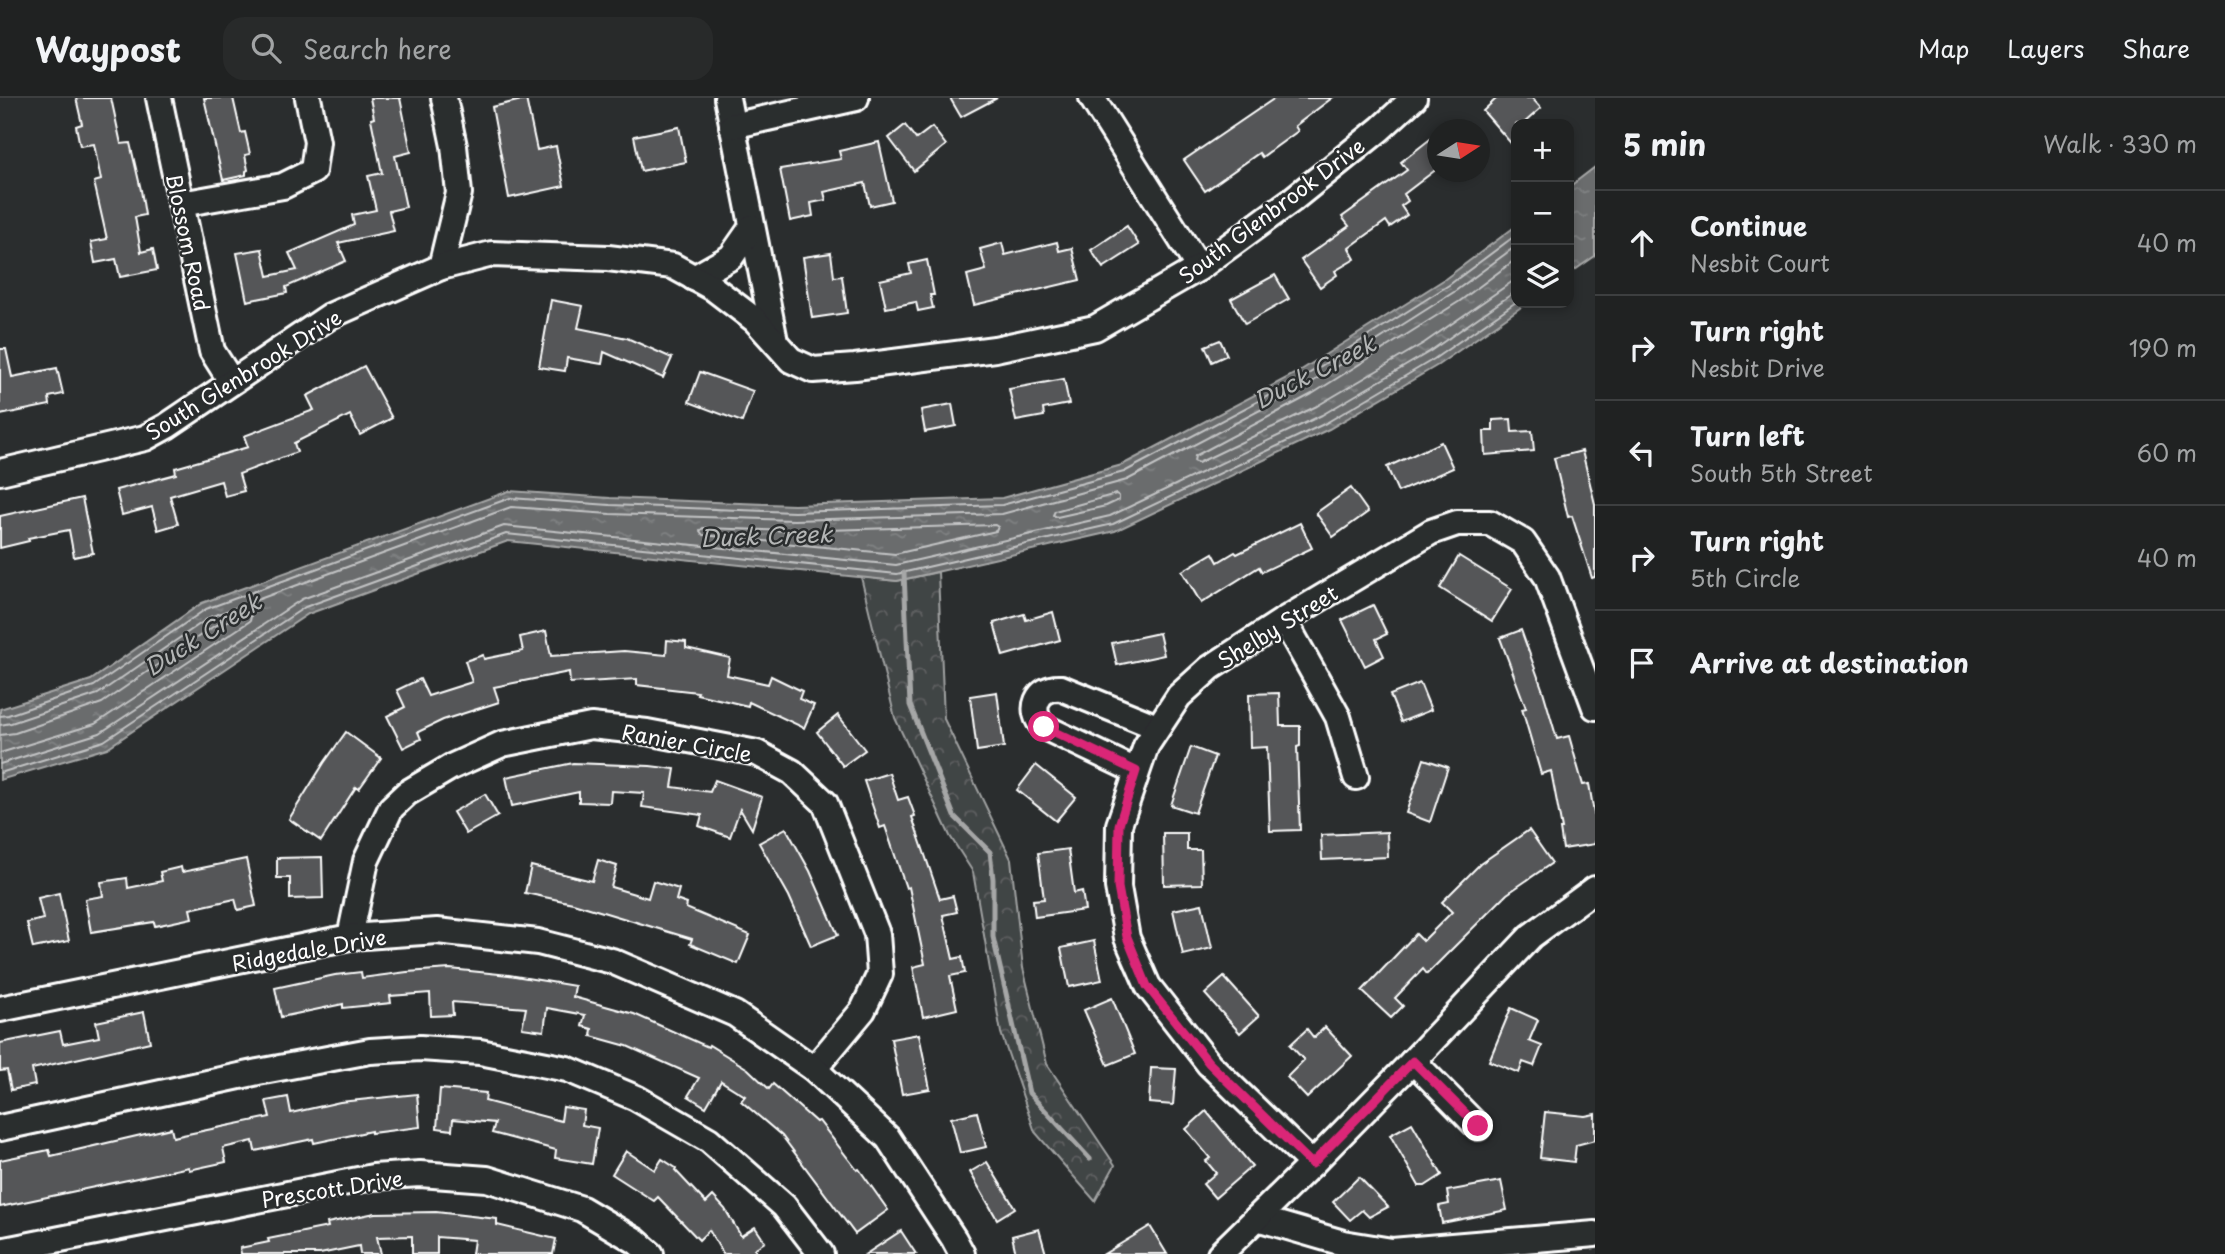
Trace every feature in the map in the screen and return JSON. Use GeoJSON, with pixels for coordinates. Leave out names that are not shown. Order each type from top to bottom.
{"type":"FeatureCollection","features":[{"type":"Feature","properties":{"kind":"street","name":"Blossom Road"},"geometry":{"type":"LineString","coordinates":[[159,98],[212,351],[231,381]]}},
{"type":"Feature","properties":{"kind":"street"},"geometry":{"type":"LineString","coordinates":[[181,204],[283,186],[313,171],[317,142],[308,98]]}},
{"type":"Feature","properties":{"kind":"street"},"geometry":{"type":"LineString","coordinates":[[441,267],[458,193],[454,146],[444,98]]}},
{"type":"Feature","properties":{"kind":"street"},"geometry":{"type":"LineString","coordinates":[[727,98],[775,342]]}},
{"type":"Feature","properties":{"kind":"street"},"geometry":{"type":"LineString","coordinates":[[733,126],[856,98]]}},
{"type":"Feature","properties":{"kind":"street"},"geometry":{"type":"LineString","coordinates":[[1093,98],[1199,268]]}},
{"type":"Feature","properties":{"kind":"street","name":"South Glenbrook Drive"},"geometry":{"type":"LineString","coordinates":[[0,472],[145,438],[330,316],[441,267],[492,254],[608,258],[673,266],[713,288],[755,320],[791,360],[813,370],[995,349],[1095,328],[1199,268],[1292,200],[1414,98]]}},
{"type":"Feature","properties":{"kind":"street"},"geometry":{"type":"LineString","coordinates":[[694,278],[731,257],[752,227]]}},
{"type":"Feature","properties":{"kind":"street","name":"Shelby Street"},"geometry":{"type":"LineString","coordinates":[[1312,1164],[1209,1063],[1147,986],[1127,937],[1118,887],[1119,825],[1136,771],[1157,727],[1179,696],[1210,668],[1431,532],[1457,523],[1490,523],[1523,542],[1547,577],[1595,707]]}},
{"type":"Feature","properties":{"kind":"street"},"geometry":{"type":"LineString","coordinates":[[1284,621],[1338,717],[1356,777]]}},
{"type":"Feature","properties":{"kind":"street"},"geometry":{"type":"LineString","coordinates":[[1136,771],[1044,727],[1036,716],[1035,703],[1048,689],[1061,688],[1157,727]]}},
{"type":"Feature","properties":{"kind":"street","name":"Ranier Circle"},"geometry":{"type":"LineString","coordinates":[[350,937],[366,861],[391,808],[407,793],[451,766],[502,744],[590,726],[647,732],[757,753],[792,772],[825,803],[877,934],[880,974],[863,1010],[814,1069]]}},
{"type":"Feature","properties":{"kind":"street"},"geometry":{"type":"LineString","coordinates":[[1220,1254],[1413,1061],[1531,936],[1595,889]]}},
{"type":"Feature","properties":{"kind":"street","name":"Ridgedale Drive"},"geometry":{"type":"LineString","coordinates":[[0,1009],[350,937],[437,931],[538,942],[612,961],[735,1014],[814,1069],[888,1138],[962,1254]]}},
{"type":"Feature","properties":{"kind":"street"},"geometry":{"type":"LineString","coordinates":[[0,1128],[258,1072],[370,1051],[420,1048],[480,1052],[567,1069],[636,1098],[709,1140],[784,1206],[821,1254]]}},
{"type":"Feature","properties":{"kind":"street"},"geometry":{"type":"LineString","coordinates":[[1413,1061],[1478,1126]]}},
{"type":"Feature","properties":{"kind":"street","name":"Prescott Drive"},"geometry":{"type":"LineString","coordinates":[[0,1251],[373,1177],[420,1174],[487,1179],[582,1209],[636,1241],[651,1254]]}},
{"type":"Feature","properties":{"kind":"street"},"geometry":{"type":"LineString","coordinates":[[1257,1218],[1343,1243],[1392,1251],[1595,1234]]}},
{"type":"Feature","properties":{"kind":"green space"},"geometry":{"type":"Polygon","coordinates":[[[938,572],[944,719],[1011,859],[1023,968],[1047,1064],[1115,1165],[1095,1201],[1035,1132],[1001,1033],[973,872],[950,836],[895,718],[861,577],[897,581],[938,572]]]}},
{"type":"Feature","properties":{"kind":"water"},"geometry":{"type":"Polygon","coordinates":[[[1595,167],[1595,256],[1574,271],[1574,245],[1574,183],[1595,167]]]}},
{"type":"Feature","properties":{"kind":"water","name":"Duck Creek"},"geometry":{"type":"Polygon","coordinates":[[[1511,230],[1511,308],[1520,308],[1438,365],[1329,429],[1115,531],[897,581],[508,541],[308,614],[107,748],[0,780],[0,709],[91,680],[202,603],[509,491],[794,505],[1002,498],[1122,465],[1298,372],[1445,279],[1511,230]]]}},
{"type":"Feature","properties":{"kind":"building"},"geometry":{"type":"Polygon","coordinates":[[[76,98],[111,98],[121,144],[130,143],[141,190],[145,215],[135,217],[141,252],[153,249],[157,270],[120,277],[116,259],[95,263],[91,242],[107,239],[94,182],[101,180],[94,144],[80,146],[76,126],[82,124],[76,98]]]}},
{"type":"Feature","properties":{"kind":"building"},"geometry":{"type":"Polygon","coordinates":[[[204,98],[233,98],[241,133],[245,132],[250,154],[245,155],[248,170],[246,175],[223,180],[204,98]]]}},
{"type":"Feature","properties":{"kind":"building"},"geometry":{"type":"Polygon","coordinates":[[[370,98],[400,98],[411,152],[395,156],[406,207],[389,211],[394,231],[338,243],[346,261],[286,287],[287,293],[247,301],[237,253],[262,249],[268,276],[297,270],[289,253],[354,225],[352,215],[376,210],[368,176],[382,173],[371,119],[374,118],[370,98]]]}},
{"type":"Feature","properties":{"kind":"building"},"geometry":{"type":"Polygon","coordinates":[[[950,98],[997,98],[961,117],[950,98]]]}},
{"type":"Feature","properties":{"kind":"building"},"geometry":{"type":"Polygon","coordinates":[[[1275,98],[1332,98],[1295,126],[1298,131],[1262,157],[1259,153],[1205,191],[1184,160],[1275,98]]]}},
{"type":"Feature","properties":{"kind":"building"},"geometry":{"type":"Polygon","coordinates":[[[1497,98],[1532,98],[1541,108],[1529,119],[1511,119],[1511,143],[1483,111],[1497,98]]]}},
{"type":"Feature","properties":{"kind":"building"},"geometry":{"type":"Polygon","coordinates":[[[526,99],[537,150],[556,146],[564,186],[509,198],[492,107],[526,99]]]}},
{"type":"Feature","properties":{"kind":"building"},"geometry":{"type":"Polygon","coordinates":[[[905,125],[916,139],[932,127],[946,145],[914,171],[889,138],[905,125]]]}},
{"type":"Feature","properties":{"kind":"building"},"geometry":{"type":"Polygon","coordinates":[[[679,127],[686,162],[641,171],[634,136],[679,127]]]}},
{"type":"Feature","properties":{"kind":"building"},"geometry":{"type":"Polygon","coordinates":[[[879,142],[892,201],[870,206],[865,183],[824,192],[826,200],[811,203],[813,216],[790,221],[780,169],[841,159],[839,151],[879,142]]]}},
{"type":"Feature","properties":{"kind":"building"},"geometry":{"type":"Polygon","coordinates":[[[1427,142],[1427,176],[1404,194],[1408,201],[1401,206],[1407,215],[1390,227],[1386,221],[1349,248],[1355,259],[1335,271],[1337,275],[1320,287],[1301,260],[1349,226],[1342,217],[1407,170],[1401,162],[1427,142]]]}},
{"type":"Feature","properties":{"kind":"building"},"geometry":{"type":"Polygon","coordinates":[[[1127,226],[1139,245],[1103,268],[1091,250],[1127,226]]]}},
{"type":"Feature","properties":{"kind":"building"},"geometry":{"type":"Polygon","coordinates":[[[1057,242],[1059,251],[1072,248],[1080,280],[974,305],[967,275],[986,270],[980,249],[1002,243],[1005,255],[1057,242]]]}},
{"type":"Feature","properties":{"kind":"building"},"geometry":{"type":"Polygon","coordinates":[[[831,253],[834,277],[842,276],[847,313],[812,318],[803,257],[831,253]]]}},
{"type":"Feature","properties":{"kind":"building"},"geometry":{"type":"Polygon","coordinates":[[[927,260],[934,295],[930,295],[933,308],[918,311],[916,302],[886,308],[880,280],[911,273],[909,264],[927,260]]]}},
{"type":"Feature","properties":{"kind":"building"},"geometry":{"type":"Polygon","coordinates":[[[1275,275],[1289,299],[1245,324],[1231,299],[1275,275]]]}},
{"type":"Feature","properties":{"kind":"building"},"geometry":{"type":"Polygon","coordinates":[[[551,300],[583,306],[578,328],[627,338],[672,358],[663,378],[604,352],[602,364],[567,358],[565,371],[539,367],[551,300]]]}},
{"type":"Feature","properties":{"kind":"building"},"geometry":{"type":"Polygon","coordinates":[[[1220,340],[1227,355],[1212,362],[1205,346],[1220,340]]]}},
{"type":"Feature","properties":{"kind":"building"},"geometry":{"type":"Polygon","coordinates":[[[0,349],[6,349],[12,377],[57,368],[63,394],[49,397],[50,405],[0,415],[0,349]]]}},
{"type":"Feature","properties":{"kind":"building"},"geometry":{"type":"Polygon","coordinates":[[[364,366],[392,418],[360,435],[350,415],[294,443],[297,452],[239,474],[244,491],[225,496],[221,481],[170,496],[178,524],[158,530],[152,507],[122,515],[116,490],[176,474],[175,468],[248,447],[244,436],[314,410],[307,396],[364,366]]]}},
{"type":"Feature","properties":{"kind":"building"},"geometry":{"type":"Polygon","coordinates":[[[700,372],[753,391],[742,422],[689,402],[700,372]]]}},
{"type":"Feature","properties":{"kind":"building"},"geometry":{"type":"Polygon","coordinates":[[[1064,379],[1069,404],[1043,409],[1044,416],[1016,421],[1009,389],[1064,379]]]}},
{"type":"Feature","properties":{"kind":"building"},"geometry":{"type":"Polygon","coordinates":[[[952,404],[956,426],[925,432],[921,410],[952,404]]]}},
{"type":"Feature","properties":{"kind":"building"},"geometry":{"type":"Polygon","coordinates":[[[1511,419],[1512,432],[1532,431],[1534,451],[1485,455],[1484,431],[1493,431],[1493,420],[1511,419]]]}},
{"type":"Feature","properties":{"kind":"building"},"geometry":{"type":"Polygon","coordinates":[[[1441,442],[1453,468],[1398,492],[1387,467],[1441,442]]]}},
{"type":"Feature","properties":{"kind":"building"},"geometry":{"type":"Polygon","coordinates":[[[1582,451],[1595,504],[1595,577],[1592,578],[1572,516],[1568,517],[1554,458],[1582,451]]]}},
{"type":"Feature","properties":{"kind":"building"},"geometry":{"type":"Polygon","coordinates":[[[1351,488],[1368,512],[1333,537],[1316,513],[1351,488]]]}},
{"type":"Feature","properties":{"kind":"building"},"geometry":{"type":"Polygon","coordinates":[[[82,498],[93,553],[74,557],[69,530],[28,538],[29,541],[0,548],[0,516],[82,498]]]}},
{"type":"Feature","properties":{"kind":"building"},"geometry":{"type":"Polygon","coordinates":[[[1300,523],[1312,548],[1262,572],[1259,567],[1201,603],[1182,571],[1213,553],[1218,562],[1300,523]]]}},
{"type":"Feature","properties":{"kind":"building"},"geometry":{"type":"Polygon","coordinates":[[[1459,556],[1512,589],[1492,621],[1440,588],[1459,556]]]}},
{"type":"Feature","properties":{"kind":"building"},"geometry":{"type":"Polygon","coordinates":[[[1373,605],[1387,634],[1376,639],[1384,656],[1365,666],[1342,620],[1373,605]]]}},
{"type":"Feature","properties":{"kind":"building"},"geometry":{"type":"Polygon","coordinates":[[[1053,612],[1060,640],[1003,656],[994,623],[1024,614],[1026,620],[1053,612]]]}},
{"type":"Feature","properties":{"kind":"building"},"geometry":{"type":"Polygon","coordinates":[[[1521,630],[1557,739],[1569,736],[1583,785],[1589,784],[1595,819],[1595,844],[1563,849],[1551,771],[1541,774],[1522,709],[1526,708],[1500,638],[1521,630]]]}},
{"type":"Feature","properties":{"kind":"building"},"geometry":{"type":"Polygon","coordinates":[[[546,631],[551,656],[624,651],[666,655],[667,640],[686,642],[686,648],[730,658],[727,675],[768,684],[771,676],[802,691],[799,699],[814,705],[804,728],[749,702],[748,706],[697,694],[698,692],[637,685],[637,679],[570,683],[569,672],[494,687],[499,702],[443,720],[418,732],[421,739],[403,748],[387,716],[405,707],[397,690],[420,679],[428,696],[472,682],[465,661],[483,655],[484,659],[523,651],[520,637],[546,631]]]}},
{"type":"Feature","properties":{"kind":"building"},"geometry":{"type":"Polygon","coordinates":[[[1159,633],[1164,655],[1117,665],[1112,643],[1159,633]]]}},
{"type":"Feature","properties":{"kind":"building"},"geometry":{"type":"Polygon","coordinates":[[[1420,683],[1431,710],[1401,722],[1390,695],[1420,683]]]}},
{"type":"Feature","properties":{"kind":"building"},"geometry":{"type":"Polygon","coordinates":[[[997,692],[1004,747],[977,751],[970,696],[997,692]]]}},
{"type":"Feature","properties":{"kind":"building"},"geometry":{"type":"Polygon","coordinates":[[[1279,693],[1280,726],[1300,726],[1300,746],[1297,747],[1300,830],[1270,831],[1267,747],[1250,748],[1249,694],[1279,693]]]}},
{"type":"Feature","properties":{"kind":"building"},"geometry":{"type":"Polygon","coordinates":[[[838,715],[865,750],[843,766],[817,732],[838,715]]]}},
{"type":"Feature","properties":{"kind":"building"},"geometry":{"type":"Polygon","coordinates":[[[346,732],[381,758],[359,789],[356,787],[321,841],[289,819],[346,732]]]}},
{"type":"Feature","properties":{"kind":"building"},"geometry":{"type":"Polygon","coordinates":[[[1191,747],[1215,756],[1195,813],[1171,805],[1191,747]]]}},
{"type":"Feature","properties":{"kind":"building"},"geometry":{"type":"Polygon","coordinates":[[[1424,759],[1448,767],[1430,822],[1406,813],[1424,759]]]}},
{"type":"Feature","properties":{"kind":"building"},"geometry":{"type":"Polygon","coordinates":[[[573,763],[675,769],[672,787],[710,792],[715,780],[762,797],[752,829],[740,809],[730,837],[699,826],[702,815],[642,807],[644,793],[611,791],[610,803],[579,802],[579,792],[512,806],[506,777],[573,763]]]}},
{"type":"Feature","properties":{"kind":"building"},"geometry":{"type":"Polygon","coordinates":[[[1036,765],[1076,797],[1056,821],[1017,790],[1036,765]]]}},
{"type":"Feature","properties":{"kind":"building"},"geometry":{"type":"Polygon","coordinates":[[[889,773],[898,800],[908,797],[915,816],[912,817],[940,899],[953,896],[957,912],[943,915],[953,959],[962,957],[965,973],[950,976],[957,1009],[923,1017],[913,967],[925,964],[909,887],[906,888],[885,826],[880,828],[864,781],[889,773]]]}},
{"type":"Feature","properties":{"kind":"building"},"geometry":{"type":"Polygon","coordinates":[[[485,794],[498,816],[466,834],[453,812],[485,794]]]}},
{"type":"Feature","properties":{"kind":"building"},"geometry":{"type":"Polygon","coordinates":[[[786,828],[810,871],[838,935],[811,946],[789,896],[759,843],[786,828]]]}},
{"type":"Feature","properties":{"kind":"building"},"geometry":{"type":"Polygon","coordinates":[[[1529,830],[1552,863],[1507,894],[1427,974],[1423,969],[1395,998],[1403,1006],[1391,1018],[1362,991],[1416,934],[1423,941],[1452,912],[1442,902],[1480,864],[1529,830]]]}},
{"type":"Feature","properties":{"kind":"building"},"geometry":{"type":"Polygon","coordinates":[[[1387,832],[1388,857],[1322,860],[1321,835],[1387,832]]]}},
{"type":"Feature","properties":{"kind":"building"},"geometry":{"type":"Polygon","coordinates":[[[1163,833],[1187,833],[1187,850],[1201,850],[1202,884],[1164,885],[1163,833]]]}},
{"type":"Feature","properties":{"kind":"building"},"geometry":{"type":"Polygon","coordinates":[[[1068,849],[1074,893],[1082,891],[1085,910],[1035,917],[1033,900],[1044,899],[1038,853],[1068,849]]]}},
{"type":"Feature","properties":{"kind":"building"},"geometry":{"type":"Polygon","coordinates":[[[322,857],[323,898],[290,899],[290,878],[277,878],[277,858],[322,857]]]}},
{"type":"Feature","properties":{"kind":"building"},"geometry":{"type":"Polygon","coordinates":[[[246,859],[256,906],[238,910],[235,899],[190,909],[192,918],[155,926],[154,922],[91,932],[85,899],[103,896],[101,882],[127,878],[128,888],[162,881],[160,872],[181,867],[182,872],[246,859]]]}},
{"type":"Feature","properties":{"kind":"building"},"geometry":{"type":"Polygon","coordinates":[[[598,860],[617,866],[611,887],[648,898],[653,881],[679,889],[676,900],[687,904],[686,908],[750,935],[738,964],[690,944],[692,939],[573,903],[525,893],[531,866],[592,881],[598,860]]]}},
{"type":"Feature","properties":{"kind":"building"},"geometry":{"type":"Polygon","coordinates":[[[59,893],[69,941],[33,948],[27,923],[43,919],[38,898],[59,893]]]}},
{"type":"Feature","properties":{"kind":"building"},"geometry":{"type":"Polygon","coordinates":[[[1202,904],[1212,948],[1183,955],[1173,910],[1202,904]]]}},
{"type":"Feature","properties":{"kind":"building"},"geometry":{"type":"Polygon","coordinates":[[[1094,941],[1102,980],[1069,987],[1061,948],[1094,941]]]}},
{"type":"Feature","properties":{"kind":"building"},"geometry":{"type":"Polygon","coordinates":[[[450,969],[575,986],[573,997],[634,1014],[708,1047],[709,1045],[748,1069],[769,1089],[773,1084],[816,1122],[819,1121],[857,1170],[859,1169],[888,1210],[855,1234],[782,1136],[741,1101],[745,1096],[721,1081],[706,1107],[688,1096],[699,1078],[627,1046],[591,1036],[592,1029],[582,1026],[585,1015],[547,1008],[544,1031],[522,1028],[526,1008],[452,1002],[453,1015],[431,1016],[430,993],[390,996],[391,1003],[343,1008],[343,1004],[281,1017],[275,988],[361,972],[362,978],[450,969]]]}},
{"type":"Feature","properties":{"kind":"building"},"geometry":{"type":"Polygon","coordinates":[[[1224,977],[1259,1016],[1240,1033],[1205,994],[1224,977]]]}},
{"type":"Feature","properties":{"kind":"building"},"geometry":{"type":"Polygon","coordinates":[[[1112,998],[1135,1054],[1108,1065],[1084,1010],[1112,998]]]}},
{"type":"Feature","properties":{"kind":"building"},"geometry":{"type":"Polygon","coordinates":[[[1511,1008],[1538,1020],[1529,1041],[1542,1046],[1534,1066],[1523,1062],[1519,1073],[1489,1061],[1511,1008]]]}},
{"type":"Feature","properties":{"kind":"building"},"geometry":{"type":"Polygon","coordinates":[[[144,1012],[150,1042],[32,1069],[35,1085],[11,1090],[7,1070],[0,1071],[0,1043],[60,1031],[63,1044],[99,1037],[96,1022],[144,1012]]]}},
{"type":"Feature","properties":{"kind":"building"},"geometry":{"type":"Polygon","coordinates":[[[1325,1027],[1352,1056],[1307,1098],[1287,1077],[1304,1060],[1290,1045],[1307,1029],[1314,1038],[1325,1027]]]}},
{"type":"Feature","properties":{"kind":"building"},"geometry":{"type":"Polygon","coordinates":[[[919,1034],[930,1089],[902,1094],[891,1039],[919,1034]]]}},
{"type":"Feature","properties":{"kind":"building"},"geometry":{"type":"Polygon","coordinates":[[[1151,1068],[1176,1069],[1173,1105],[1149,1103],[1151,1068]]]}},
{"type":"Feature","properties":{"kind":"building"},"geometry":{"type":"Polygon","coordinates":[[[440,1089],[486,1093],[485,1101],[561,1121],[563,1107],[584,1110],[582,1125],[598,1128],[592,1164],[555,1158],[556,1150],[492,1133],[495,1123],[453,1119],[452,1130],[437,1128],[440,1089]]]}},
{"type":"Feature","properties":{"kind":"building"},"geometry":{"type":"Polygon","coordinates":[[[417,1094],[420,1127],[371,1131],[314,1143],[313,1139],[255,1151],[253,1141],[223,1148],[226,1162],[189,1170],[189,1167],[0,1207],[0,1160],[49,1150],[51,1156],[171,1128],[173,1137],[270,1117],[266,1101],[288,1097],[291,1113],[340,1102],[417,1094]]]}},
{"type":"Feature","properties":{"kind":"building"},"geometry":{"type":"Polygon","coordinates":[[[1206,1111],[1252,1166],[1215,1198],[1203,1184],[1216,1173],[1206,1161],[1210,1158],[1186,1129],[1206,1111]]]}},
{"type":"Feature","properties":{"kind":"building"},"geometry":{"type":"Polygon","coordinates":[[[977,1112],[986,1147],[960,1153],[951,1118],[977,1112]]]}},
{"type":"Feature","properties":{"kind":"building"},"geometry":{"type":"Polygon","coordinates":[[[1545,1112],[1585,1116],[1595,1114],[1595,1140],[1576,1145],[1574,1162],[1540,1158],[1545,1112]]]}},
{"type":"Feature","properties":{"kind":"building"},"geometry":{"type":"Polygon","coordinates":[[[1412,1123],[1442,1175],[1425,1186],[1419,1186],[1390,1135],[1412,1123]]]}},
{"type":"Feature","properties":{"kind":"building"},"geometry":{"type":"Polygon","coordinates":[[[626,1151],[655,1170],[662,1159],[676,1168],[706,1203],[713,1196],[725,1209],[741,1236],[755,1227],[765,1242],[754,1249],[758,1254],[723,1254],[709,1230],[699,1240],[658,1197],[654,1201],[612,1174],[626,1151]]]}},
{"type":"Feature","properties":{"kind":"building"},"geometry":{"type":"Polygon","coordinates":[[[987,1162],[1015,1208],[997,1219],[970,1172],[987,1162]]]}},
{"type":"Feature","properties":{"kind":"building"},"geometry":{"type":"Polygon","coordinates":[[[1359,1177],[1388,1207],[1369,1217],[1362,1210],[1350,1220],[1333,1202],[1359,1177]]]}},
{"type":"Feature","properties":{"kind":"building"},"geometry":{"type":"Polygon","coordinates":[[[1501,1181],[1507,1210],[1442,1223],[1439,1206],[1449,1204],[1447,1191],[1501,1181]]]}},
{"type":"Feature","properties":{"kind":"building"},"geometry":{"type":"Polygon","coordinates":[[[436,1212],[497,1219],[497,1225],[556,1239],[553,1254],[472,1254],[474,1240],[437,1237],[437,1254],[412,1254],[412,1236],[377,1237],[381,1254],[360,1254],[359,1246],[320,1254],[241,1254],[240,1248],[269,1242],[268,1239],[328,1227],[327,1223],[375,1213],[436,1212]]]}},
{"type":"Feature","properties":{"kind":"building"},"geometry":{"type":"Polygon","coordinates":[[[1150,1226],[1167,1254],[1104,1254],[1150,1226]]]}},
{"type":"Feature","properties":{"kind":"building"},"geometry":{"type":"Polygon","coordinates":[[[1039,1229],[1046,1254],[1016,1254],[1012,1236],[1039,1229]]]}},
{"type":"Feature","properties":{"kind":"building"},"geometry":{"type":"Polygon","coordinates":[[[901,1231],[916,1254],[866,1254],[901,1231]]]}},
{"type":"Feature","properties":{"kind":"waterway"},"geometry":{"type":"LineString","coordinates":[[904,573],[910,705],[954,816],[990,852],[993,937],[1029,1093],[1090,1159]]}},
{"type":"Feature","properties":{"kind":"route"},"geometry":{"type":"LineString","coordinates":[[1044,727],[1136,771],[1119,825],[1118,887],[1127,937],[1147,986],[1209,1063],[1312,1164],[1413,1061],[1478,1126]]}}]}
